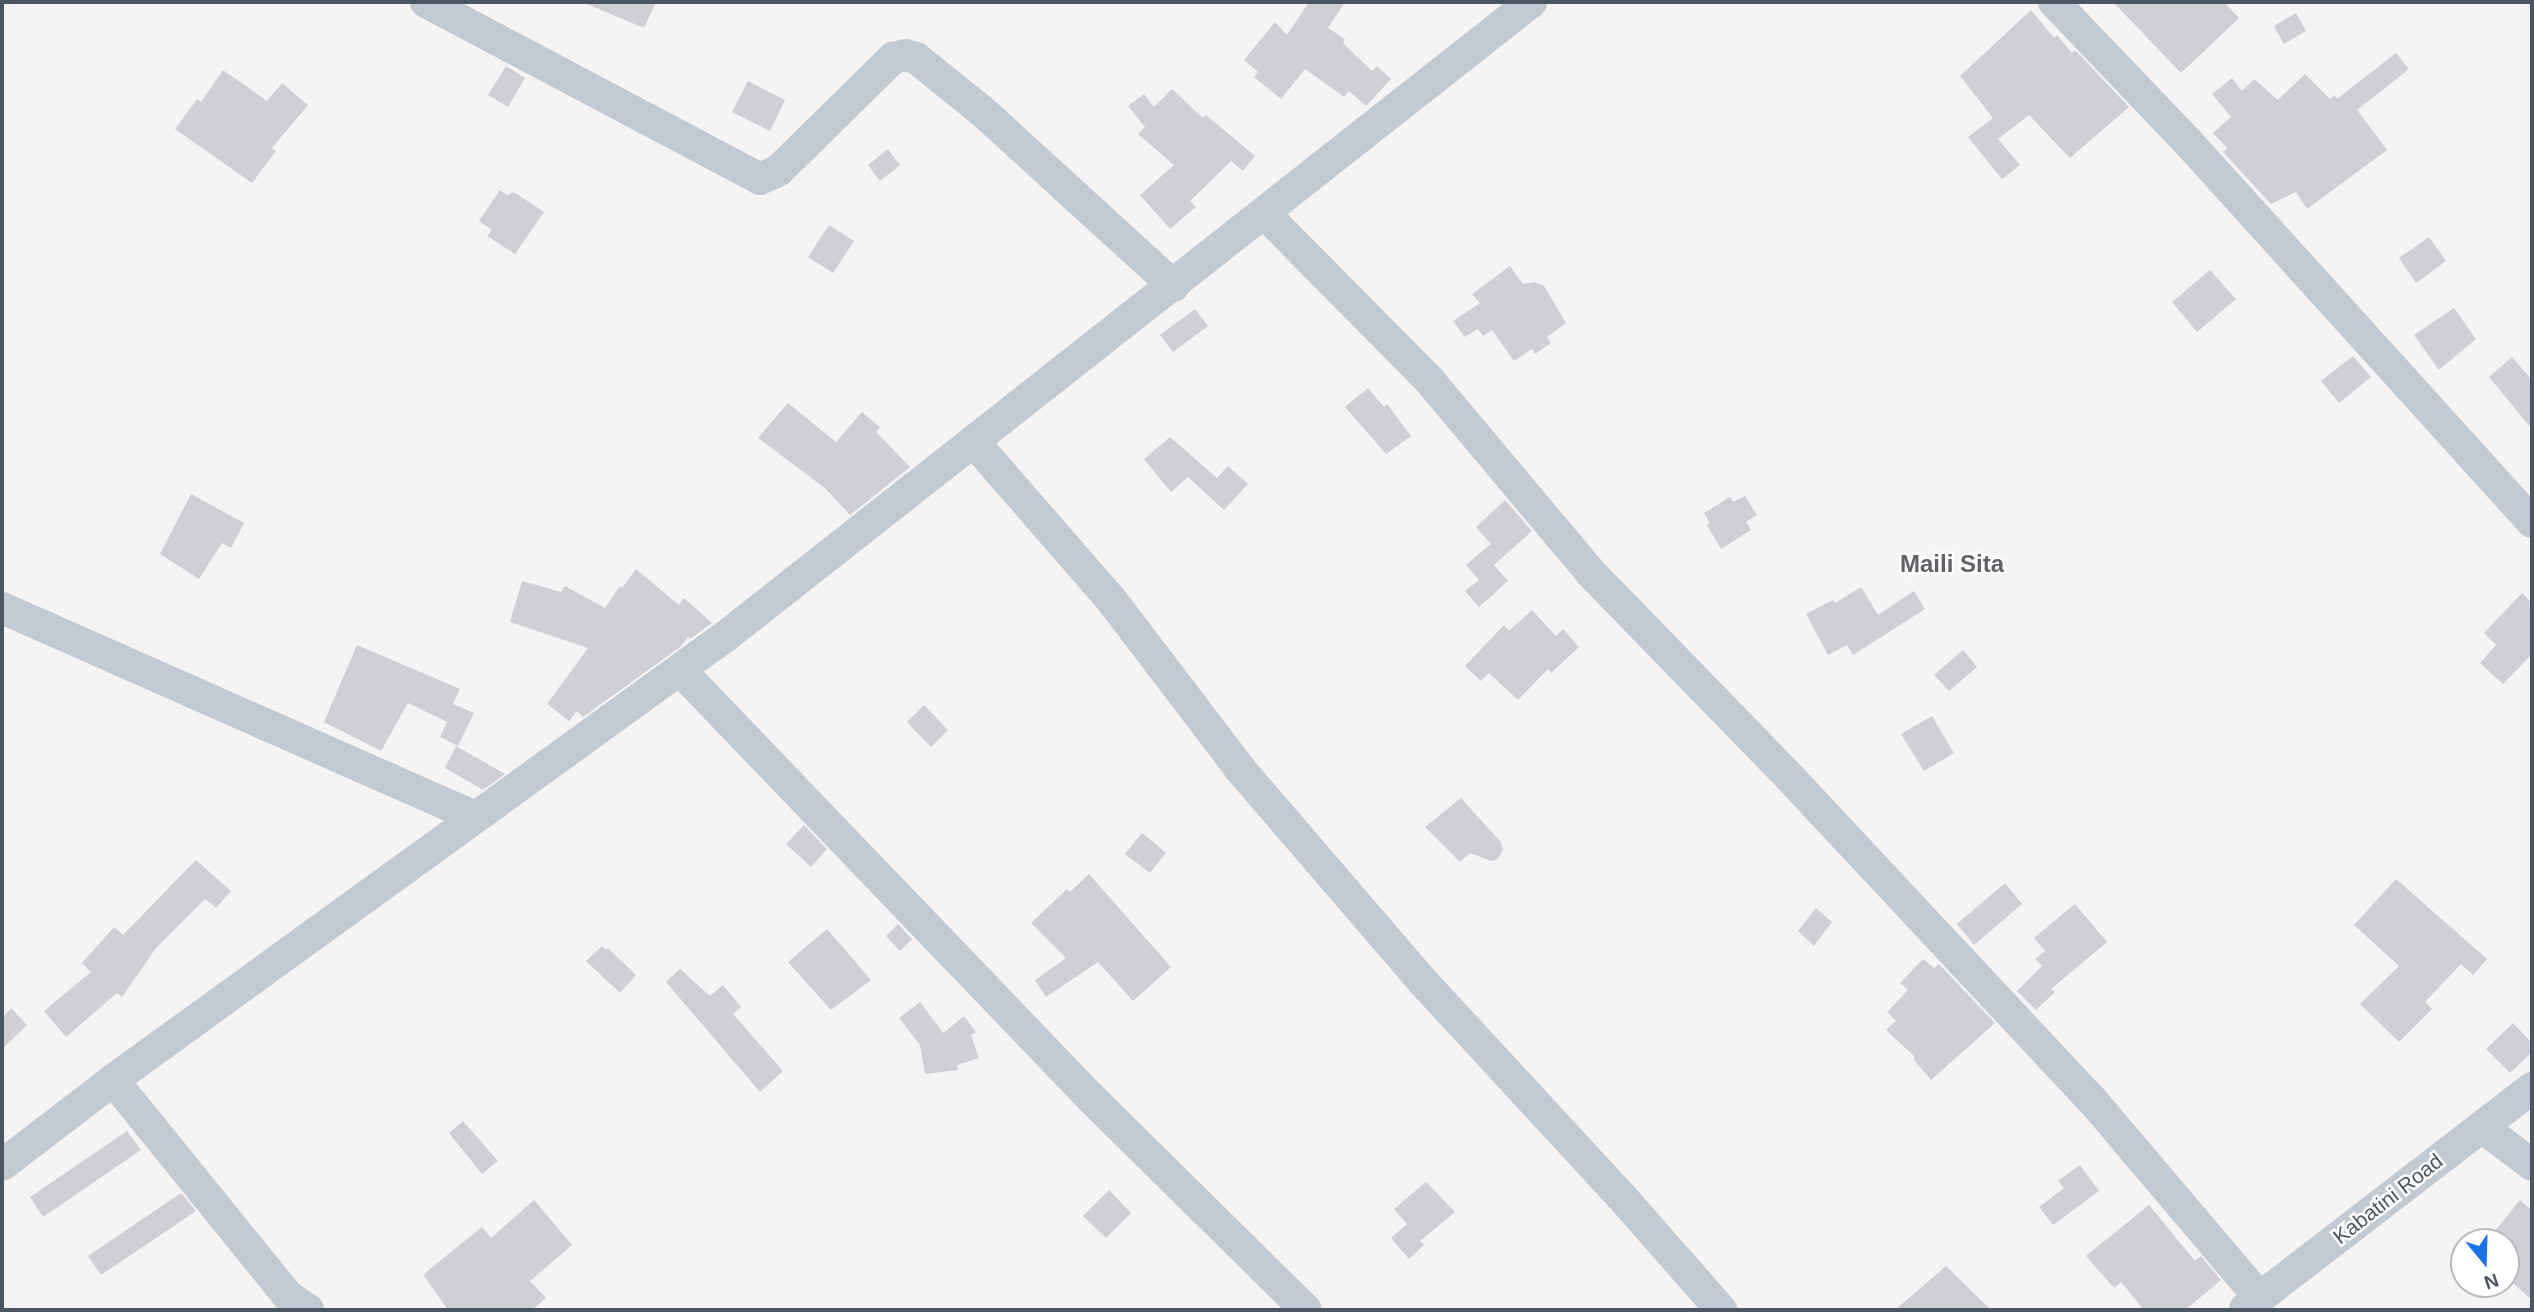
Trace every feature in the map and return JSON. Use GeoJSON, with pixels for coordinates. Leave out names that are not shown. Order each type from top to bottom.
{"type":"FeatureCollection","features":[{"type":"Feature","properties":{"kind":"street"},"geometry":{"type":"LineString","coordinates":[[426,2],[760,179],[779,170],[893,58],[906,55],[916,58],[981,110],[1174,286]]}},
{"type":"Feature","properties":{"kind":"street"},"geometry":{"type":"LineString","coordinates":[[2,1165],[113,1080],[680,670],[1174,286],[1531,2]]}},
{"type":"Feature","properties":{"kind":"street"},"geometry":{"type":"LineString","coordinates":[[2054,2],[2187,141],[2532,522]]}},
{"type":"Feature","properties":{"kind":"street"},"geometry":{"type":"LineString","coordinates":[[1265,214],[1430,381],[1593,575],[1795,783],[2092,1100],[2252,1304]]}},
{"type":"Feature","properties":{"kind":"street"},"geometry":{"type":"LineString","coordinates":[[974,442],[1114,602],[1240,769],[1426,985],[1621,1196],[1721,1310]]}},
{"type":"Feature","properties":{"kind":"street"},"geometry":{"type":"LineString","coordinates":[[2,608],[475,817]]}},
{"type":"Feature","properties":{"kind":"street"},"geometry":{"type":"LineString","coordinates":[[680,670],[1090,1097],[1306,1310]]}},
{"type":"Feature","properties":{"kind":"street"},"geometry":{"type":"LineString","coordinates":[[113,1080],[289,1297],[308,1310]]}},
{"type":"Feature","properties":{"kind":"street","name":"Kabatini Road"},"geometry":{"type":"LineString","coordinates":[[2252,1304],[2532,1088]]}},
{"type":"Feature","properties":{"kind":"street"},"geometry":{"type":"LineString","coordinates":[[2482,1127],[2532,1165]]}},
{"type":"Feature","properties":{"kind":"building"},"geometry":{"type":"Polygon","coordinates":[[[582,2],[656,2],[644,28],[582,2]]]}},
{"type":"Feature","properties":{"kind":"building"},"geometry":{"type":"Polygon","coordinates":[[[1309,2],[1345,2],[1328,28],[1345,39],[1343,43],[1372,71],[1377,66],[1391,79],[1366,106],[1349,91],[1344,97],[1305,69],[1281,99],[1254,77],[1258,72],[1244,60],[1275,22],[1287,35],[1309,2]]]}},
{"type":"Feature","properties":{"kind":"building"},"geometry":{"type":"Polygon","coordinates":[[[2113,2],[2224,2],[2239,18],[2181,73],[2113,2]]]}},
{"type":"Feature","properties":{"kind":"building"},"geometry":{"type":"Polygon","coordinates":[[[2031,10],[2054,38],[2057,35],[2072,53],[2075,50],[2129,107],[2070,158],[2029,115],[1998,139],[2020,165],[2002,179],[1968,137],[1993,118],[1960,76],[2031,10]]]}},
{"type":"Feature","properties":{"kind":"building"},"geometry":{"type":"Polygon","coordinates":[[[2296,13],[2306,31],[2284,44],[2274,26],[2296,13]]]}},
{"type":"Feature","properties":{"kind":"building"},"geometry":{"type":"Polygon","coordinates":[[[2396,53],[2409,69],[2357,110],[2387,150],[2307,209],[2296,192],[2271,204],[2223,152],[2227,148],[2213,133],[2231,117],[2212,94],[2232,78],[2242,91],[2254,79],[2278,100],[2305,74],[2330,99],[2335,95],[2337,99],[2396,53]]]}},
{"type":"Feature","properties":{"kind":"building"},"geometry":{"type":"Polygon","coordinates":[[[506,66],[525,78],[508,107],[488,95],[506,66]]]}},
{"type":"Feature","properties":{"kind":"building"},"geometry":{"type":"Polygon","coordinates":[[[223,70],[267,101],[282,83],[308,105],[272,148],[276,151],[252,183],[175,129],[197,99],[201,102],[223,70]]]}},
{"type":"Feature","properties":{"kind":"building"},"geometry":{"type":"Polygon","coordinates":[[[748,81],[785,100],[770,131],[732,112],[748,81]]]}},
{"type":"Feature","properties":{"kind":"building"},"geometry":{"type":"Polygon","coordinates":[[[1172,89],[1203,118],[1206,115],[1255,156],[1243,171],[1231,161],[1190,201],[1196,207],[1170,229],[1140,195],[1174,165],[1138,134],[1145,127],[1128,106],[1144,94],[1154,107],[1172,89]]]}},
{"type":"Feature","properties":{"kind":"building"},"geometry":{"type":"Polygon","coordinates":[[[888,149],[900,165],[880,181],[868,165],[888,149]]]}},
{"type":"Feature","properties":{"kind":"building"},"geometry":{"type":"Polygon","coordinates":[[[500,190],[507,195],[514,192],[544,212],[515,254],[487,236],[492,230],[479,221],[500,190]]]}},
{"type":"Feature","properties":{"kind":"building"},"geometry":{"type":"Polygon","coordinates":[[[829,225],[854,241],[833,273],[808,257],[829,225]]]}},
{"type":"Feature","properties":{"kind":"building"},"geometry":{"type":"Polygon","coordinates":[[[2429,237],[2446,261],[2416,283],[2399,258],[2429,237]]]}},
{"type":"Feature","properties":{"kind":"building"},"geometry":{"type":"Polygon","coordinates":[[[1510,266],[1523,284],[1534,282],[1544,286],[1566,323],[1547,337],[1551,343],[1535,354],[1532,349],[1514,361],[1492,330],[1483,336],[1478,329],[1465,337],[1453,321],[1480,303],[1472,294],[1510,266]]]}},
{"type":"Feature","properties":{"kind":"building"},"geometry":{"type":"Polygon","coordinates":[[[2210,270],[2236,299],[2197,332],[2172,302],[2210,270]]]}},
{"type":"Feature","properties":{"kind":"building"},"geometry":{"type":"Polygon","coordinates":[[[2454,308],[2476,339],[2439,370],[2414,335],[2454,308]]]}},
{"type":"Feature","properties":{"kind":"building"},"geometry":{"type":"Polygon","coordinates":[[[1195,309],[1208,326],[1173,352],[1160,335],[1195,309]]]}},
{"type":"Feature","properties":{"kind":"building"},"geometry":{"type":"Polygon","coordinates":[[[2353,356],[2371,377],[2339,403],[2321,381],[2353,356]]]}},
{"type":"Feature","properties":{"kind":"building"},"geometry":{"type":"Polygon","coordinates":[[[2512,357],[2532,380],[2532,429],[2489,377],[2512,357]]]}},
{"type":"Feature","properties":{"kind":"building"},"geometry":{"type":"Polygon","coordinates":[[[1368,388],[1384,407],[1387,404],[1411,436],[1386,454],[1345,407],[1368,388]]]}},
{"type":"Feature","properties":{"kind":"building"},"geometry":{"type":"Polygon","coordinates":[[[788,403],[836,442],[862,412],[880,427],[876,432],[910,467],[850,515],[826,489],[758,438],[788,403]]]}},
{"type":"Feature","properties":{"kind":"building"},"geometry":{"type":"Polygon","coordinates":[[[1170,437],[1217,478],[1228,466],[1248,484],[1224,510],[1188,477],[1171,492],[1144,459],[1170,437]]]}},
{"type":"Feature","properties":{"kind":"building"},"geometry":{"type":"Polygon","coordinates":[[[191,494],[244,523],[231,548],[222,543],[199,579],[160,554],[191,494]]]}},
{"type":"Feature","properties":{"kind":"building"},"geometry":{"type":"Polygon","coordinates":[[[1745,496],[1757,515],[1746,522],[1751,530],[1721,549],[1707,525],[1710,523],[1704,513],[1730,497],[1733,502],[1745,496]]]}},
{"type":"Feature","properties":{"kind":"building"},"geometry":{"type":"Polygon","coordinates":[[[1505,500],[1532,531],[1494,565],[1508,581],[1479,607],[1465,591],[1479,580],[1466,565],[1491,544],[1476,527],[1505,500]]]}},
{"type":"Feature","properties":{"kind":"building"},"geometry":{"type":"Polygon","coordinates":[[[636,569],[679,605],[684,598],[712,623],[690,639],[688,637],[680,647],[583,717],[577,711],[569,721],[547,704],[588,648],[510,622],[522,581],[561,592],[565,586],[605,608],[636,569]]]}},
{"type":"Feature","properties":{"kind":"building"},"geometry":{"type":"Polygon","coordinates":[[[1861,587],[1878,615],[1914,591],[1925,609],[1853,655],[1847,645],[1828,655],[1806,614],[1833,600],[1835,603],[1861,587]]]}},
{"type":"Feature","properties":{"kind":"building"},"geometry":{"type":"Polygon","coordinates":[[[2522,593],[2532,603],[2532,654],[2503,684],[2480,663],[2496,645],[2484,633],[2522,593]]]}},
{"type":"Feature","properties":{"kind":"building"},"geometry":{"type":"Polygon","coordinates":[[[1532,610],[1556,636],[1563,629],[1579,647],[1551,673],[1548,669],[1518,700],[1489,673],[1481,681],[1465,666],[1504,625],[1509,631],[1532,610]]]}},
{"type":"Feature","properties":{"kind":"building"},"geometry":{"type":"Polygon","coordinates":[[[357,645],[460,689],[453,704],[474,713],[458,746],[440,737],[447,722],[408,703],[381,751],[324,722],[357,645]]]}},
{"type":"Feature","properties":{"kind":"building"},"geometry":{"type":"Polygon","coordinates":[[[1963,650],[1977,667],[1949,691],[1934,675],[1963,650]]]}},
{"type":"Feature","properties":{"kind":"building"},"geometry":{"type":"Polygon","coordinates":[[[924,705],[948,730],[931,747],[907,722],[924,705]]]}},
{"type":"Feature","properties":{"kind":"building"},"geometry":{"type":"Polygon","coordinates":[[[1932,716],[1954,753],[1924,771],[1901,734],[1932,716]]]}},
{"type":"Feature","properties":{"kind":"building"},"geometry":{"type":"Polygon","coordinates":[[[456,746],[505,774],[483,790],[445,768],[456,746]]]}},
{"type":"Feature","properties":{"kind":"building"},"geometry":{"type":"Polygon","coordinates":[[[1461,798],[1500,841],[1503,849],[1498,859],[1491,861],[1470,853],[1460,862],[1425,827],[1461,798]]]}},
{"type":"Feature","properties":{"kind":"building"},"geometry":{"type":"Polygon","coordinates":[[[804,825],[827,849],[811,867],[786,844],[804,825]]]}},
{"type":"Feature","properties":{"kind":"building"},"geometry":{"type":"Polygon","coordinates":[[[1142,833],[1166,853],[1150,873],[1125,854],[1142,833]]]}},
{"type":"Feature","properties":{"kind":"building"},"geometry":{"type":"Polygon","coordinates":[[[196,860],[231,891],[216,908],[205,899],[156,948],[122,997],[117,993],[66,1037],[44,1011],[91,972],[82,963],[114,927],[123,935],[196,860]]]}},
{"type":"Feature","properties":{"kind":"building"},"geometry":{"type":"Polygon","coordinates":[[[1089,874],[1171,967],[1133,1001],[1098,962],[1046,997],[1035,980],[1066,958],[1031,923],[1067,889],[1070,892],[1089,874]]]}},
{"type":"Feature","properties":{"kind":"building"},"geometry":{"type":"Polygon","coordinates":[[[2396,879],[2487,959],[2473,975],[2461,964],[2425,1002],[2432,1009],[2399,1042],[2360,1004],[2399,966],[2354,925],[2396,879]]]}},
{"type":"Feature","properties":{"kind":"building"},"geometry":{"type":"Polygon","coordinates":[[[2005,883],[2022,904],[1974,945],[1957,924],[2005,883]]]}},
{"type":"Feature","properties":{"kind":"building"},"geometry":{"type":"Polygon","coordinates":[[[2075,904],[2107,942],[2051,989],[2055,992],[2036,1010],[2017,991],[2042,966],[2035,959],[2045,951],[2034,938],[2075,904]]]}},
{"type":"Feature","properties":{"kind":"building"},"geometry":{"type":"Polygon","coordinates":[[[1816,908],[1832,922],[1814,946],[1798,931],[1816,908]]]}},
{"type":"Feature","properties":{"kind":"building"},"geometry":{"type":"Polygon","coordinates":[[[898,924],[912,939],[900,951],[886,936],[898,924]]]}},
{"type":"Feature","properties":{"kind":"building"},"geometry":{"type":"Polygon","coordinates":[[[827,929],[871,980],[831,1010],[788,962],[827,929]]]}},
{"type":"Feature","properties":{"kind":"building"},"geometry":{"type":"Polygon","coordinates":[[[602,946],[606,950],[608,948],[636,975],[620,993],[586,961],[602,946]]]}},
{"type":"Feature","properties":{"kind":"building"},"geometry":{"type":"Polygon","coordinates":[[[1923,959],[1934,968],[1939,964],[1995,1023],[1931,1080],[1913,1059],[1915,1057],[1886,1030],[1896,1021],[1887,1012],[1908,990],[1900,983],[1923,959]]]}},
{"type":"Feature","properties":{"kind":"building"},"geometry":{"type":"Polygon","coordinates":[[[680,969],[710,996],[723,985],[741,1007],[733,1014],[783,1071],[760,1092],[666,982],[680,969]]]}},
{"type":"Feature","properties":{"kind":"building"},"geometry":{"type":"Polygon","coordinates":[[[920,1002],[943,1033],[964,1016],[976,1032],[971,1035],[979,1058],[957,1065],[958,1070],[925,1074],[920,1045],[899,1018],[920,1002]]]}},
{"type":"Feature","properties":{"kind":"building"},"geometry":{"type":"Polygon","coordinates":[[[11,1008],[27,1025],[2,1049],[2,1018],[11,1008]]]}},
{"type":"Feature","properties":{"kind":"building"},"geometry":{"type":"Polygon","coordinates":[[[2513,1023],[2532,1043],[2532,1052],[2510,1073],[2486,1049],[2513,1023]]]}},
{"type":"Feature","properties":{"kind":"building"},"geometry":{"type":"Polygon","coordinates":[[[463,1121],[498,1161],[482,1174],[449,1133],[463,1121]]]}},
{"type":"Feature","properties":{"kind":"building"},"geometry":{"type":"Polygon","coordinates":[[[127,1131],[141,1150],[43,1217],[30,1197],[127,1131]]]}},
{"type":"Feature","properties":{"kind":"building"},"geometry":{"type":"Polygon","coordinates":[[[2080,1165],[2099,1191],[2053,1225],[2039,1207],[2064,1188],[2058,1181],[2080,1165]]]}},
{"type":"Feature","properties":{"kind":"building"},"geometry":{"type":"Polygon","coordinates":[[[1426,1182],[1455,1212],[1420,1241],[1424,1245],[1409,1259],[1391,1238],[1407,1224],[1394,1209],[1426,1182]]]}},
{"type":"Feature","properties":{"kind":"building"},"geometry":{"type":"Polygon","coordinates":[[[1109,1190],[1131,1213],[1106,1238],[1083,1216],[1109,1190]]]}},
{"type":"Feature","properties":{"kind":"building"},"geometry":{"type":"Polygon","coordinates":[[[181,1193],[196,1211],[101,1275],[88,1256],[181,1193]]]}},
{"type":"Feature","properties":{"kind":"building"},"geometry":{"type":"Polygon","coordinates":[[[534,1200],[572,1245],[530,1281],[546,1298],[532,1310],[448,1310],[424,1276],[425,1273],[482,1227],[491,1238],[534,1200]]]}},
{"type":"Feature","properties":{"kind":"building"},"geometry":{"type":"Polygon","coordinates":[[[2520,1200],[2532,1210],[2532,1300],[2520,1289],[2520,1228],[2497,1228],[2520,1200]]]}},
{"type":"Feature","properties":{"kind":"building"},"geometry":{"type":"Polygon","coordinates":[[[2149,1205],[2195,1261],[2201,1256],[2221,1280],[2185,1310],[2144,1310],[2121,1282],[2114,1288],[2086,1256],[2149,1205]]]}},
{"type":"Feature","properties":{"kind":"building"},"geometry":{"type":"Polygon","coordinates":[[[1946,1266],[1991,1310],[1895,1310],[1946,1266]]]}},
{"type":"Feature","properties":{"kind":"district","name":"Maili Sita"},"geometry":{"type":"Point","coordinates":[1952,564]}}]}
